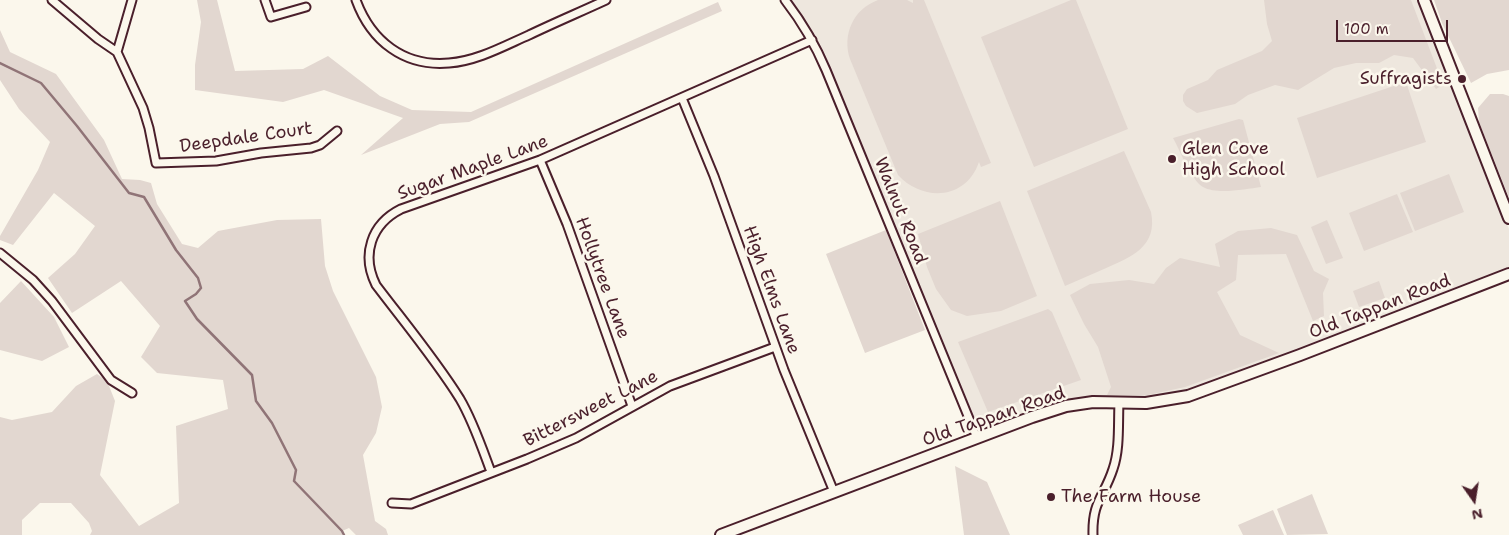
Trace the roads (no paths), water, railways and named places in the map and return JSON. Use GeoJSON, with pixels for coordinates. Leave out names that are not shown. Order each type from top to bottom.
{"type":"FeatureCollection","features":[{"type":"Feature","properties":{"kind":"street"},"geometry":{"type":"LineString","coordinates":[[52,0],[98,39],[117,52],[132,0]]}},
{"type":"Feature","properties":{"kind":"street"},"geometry":{"type":"LineString","coordinates":[[265,0],[271,17],[306,7]]}},
{"type":"Feature","properties":{"kind":"street"},"geometry":{"type":"LineString","coordinates":[[356,0],[365,21],[380,41],[408,58],[432,64],[459,62],[496,50],[606,0]]}},
{"type":"Feature","properties":{"kind":"street","name":"Walnut Road"},"geometry":{"type":"LineString","coordinates":[[785,0],[801,20],[826,70],[977,438]]}},
{"type":"Feature","properties":{"kind":"street"},"geometry":{"type":"LineString","coordinates":[[1424,0],[1509,218]]}},
{"type":"Feature","properties":{"kind":"street","name":"Sugar Maple Lane"},"geometry":{"type":"LineString","coordinates":[[491,472],[470,417],[460,399],[376,285],[368,265],[369,252],[376,232],[392,214],[540,160],[812,40]]}},
{"type":"Feature","properties":{"kind":"street","name":"Deepdale Court"},"geometry":{"type":"LineString","coordinates":[[117,52],[142,108],[149,128],[156,163],[216,161],[261,153],[311,148],[320,145],[337,131]]}},
{"type":"Feature","properties":{"kind":"street","name":"High Elms Lane"},"geometry":{"type":"LineString","coordinates":[[682,98],[714,176],[775,347],[834,492]]}},
{"type":"Feature","properties":{"kind":"street","name":"Hollytree Lane"},"geometry":{"type":"LineString","coordinates":[[540,160],[567,224],[632,406]]}},
{"type":"Feature","properties":{"kind":"street"},"geometry":{"type":"LineString","coordinates":[[0,253],[33,280],[52,301],[112,380],[132,393]]}},
{"type":"Feature","properties":{"kind":"street","name":"Old Tappan Road"},"geometry":{"type":"LineString","coordinates":[[721,535],[1032,417],[1066,406],[1093,402],[1155,403],[1188,396],[1509,274]]}},
{"type":"Feature","properties":{"kind":"street","name":"Bittersweet Lane"},"geometry":{"type":"LineString","coordinates":[[392,503],[411,504],[576,438],[670,386],[775,347]]}},
{"type":"Feature","properties":{"kind":"street"},"geometry":{"type":"LineString","coordinates":[[1093,535],[1093,518],[1097,503],[1113,471],[1116,459],[1119,403]]}},
{"type":"Feature","properties":{"kind":"waterway"},"geometry":{"type":"LineString","coordinates":[[0,63],[41,83],[129,193],[144,197],[176,250],[198,278],[201,288],[196,294],[185,301],[197,319],[252,375],[256,401],[272,423],[296,470],[294,481],[344,535]]}},
{"type":"Feature","properties":{"kind":"place","name":"Suffragists"},"geometry":{"type":"Point","coordinates":[1462,79]}},
{"type":"Feature","properties":{"kind":"place","name":"Glen Cove High School"},"geometry":{"type":"Point","coordinates":[1172,159]}},
{"type":"Feature","properties":{"kind":"place","name":"The Farm House"},"geometry":{"type":"Point","coordinates":[1051,497]}}]}
